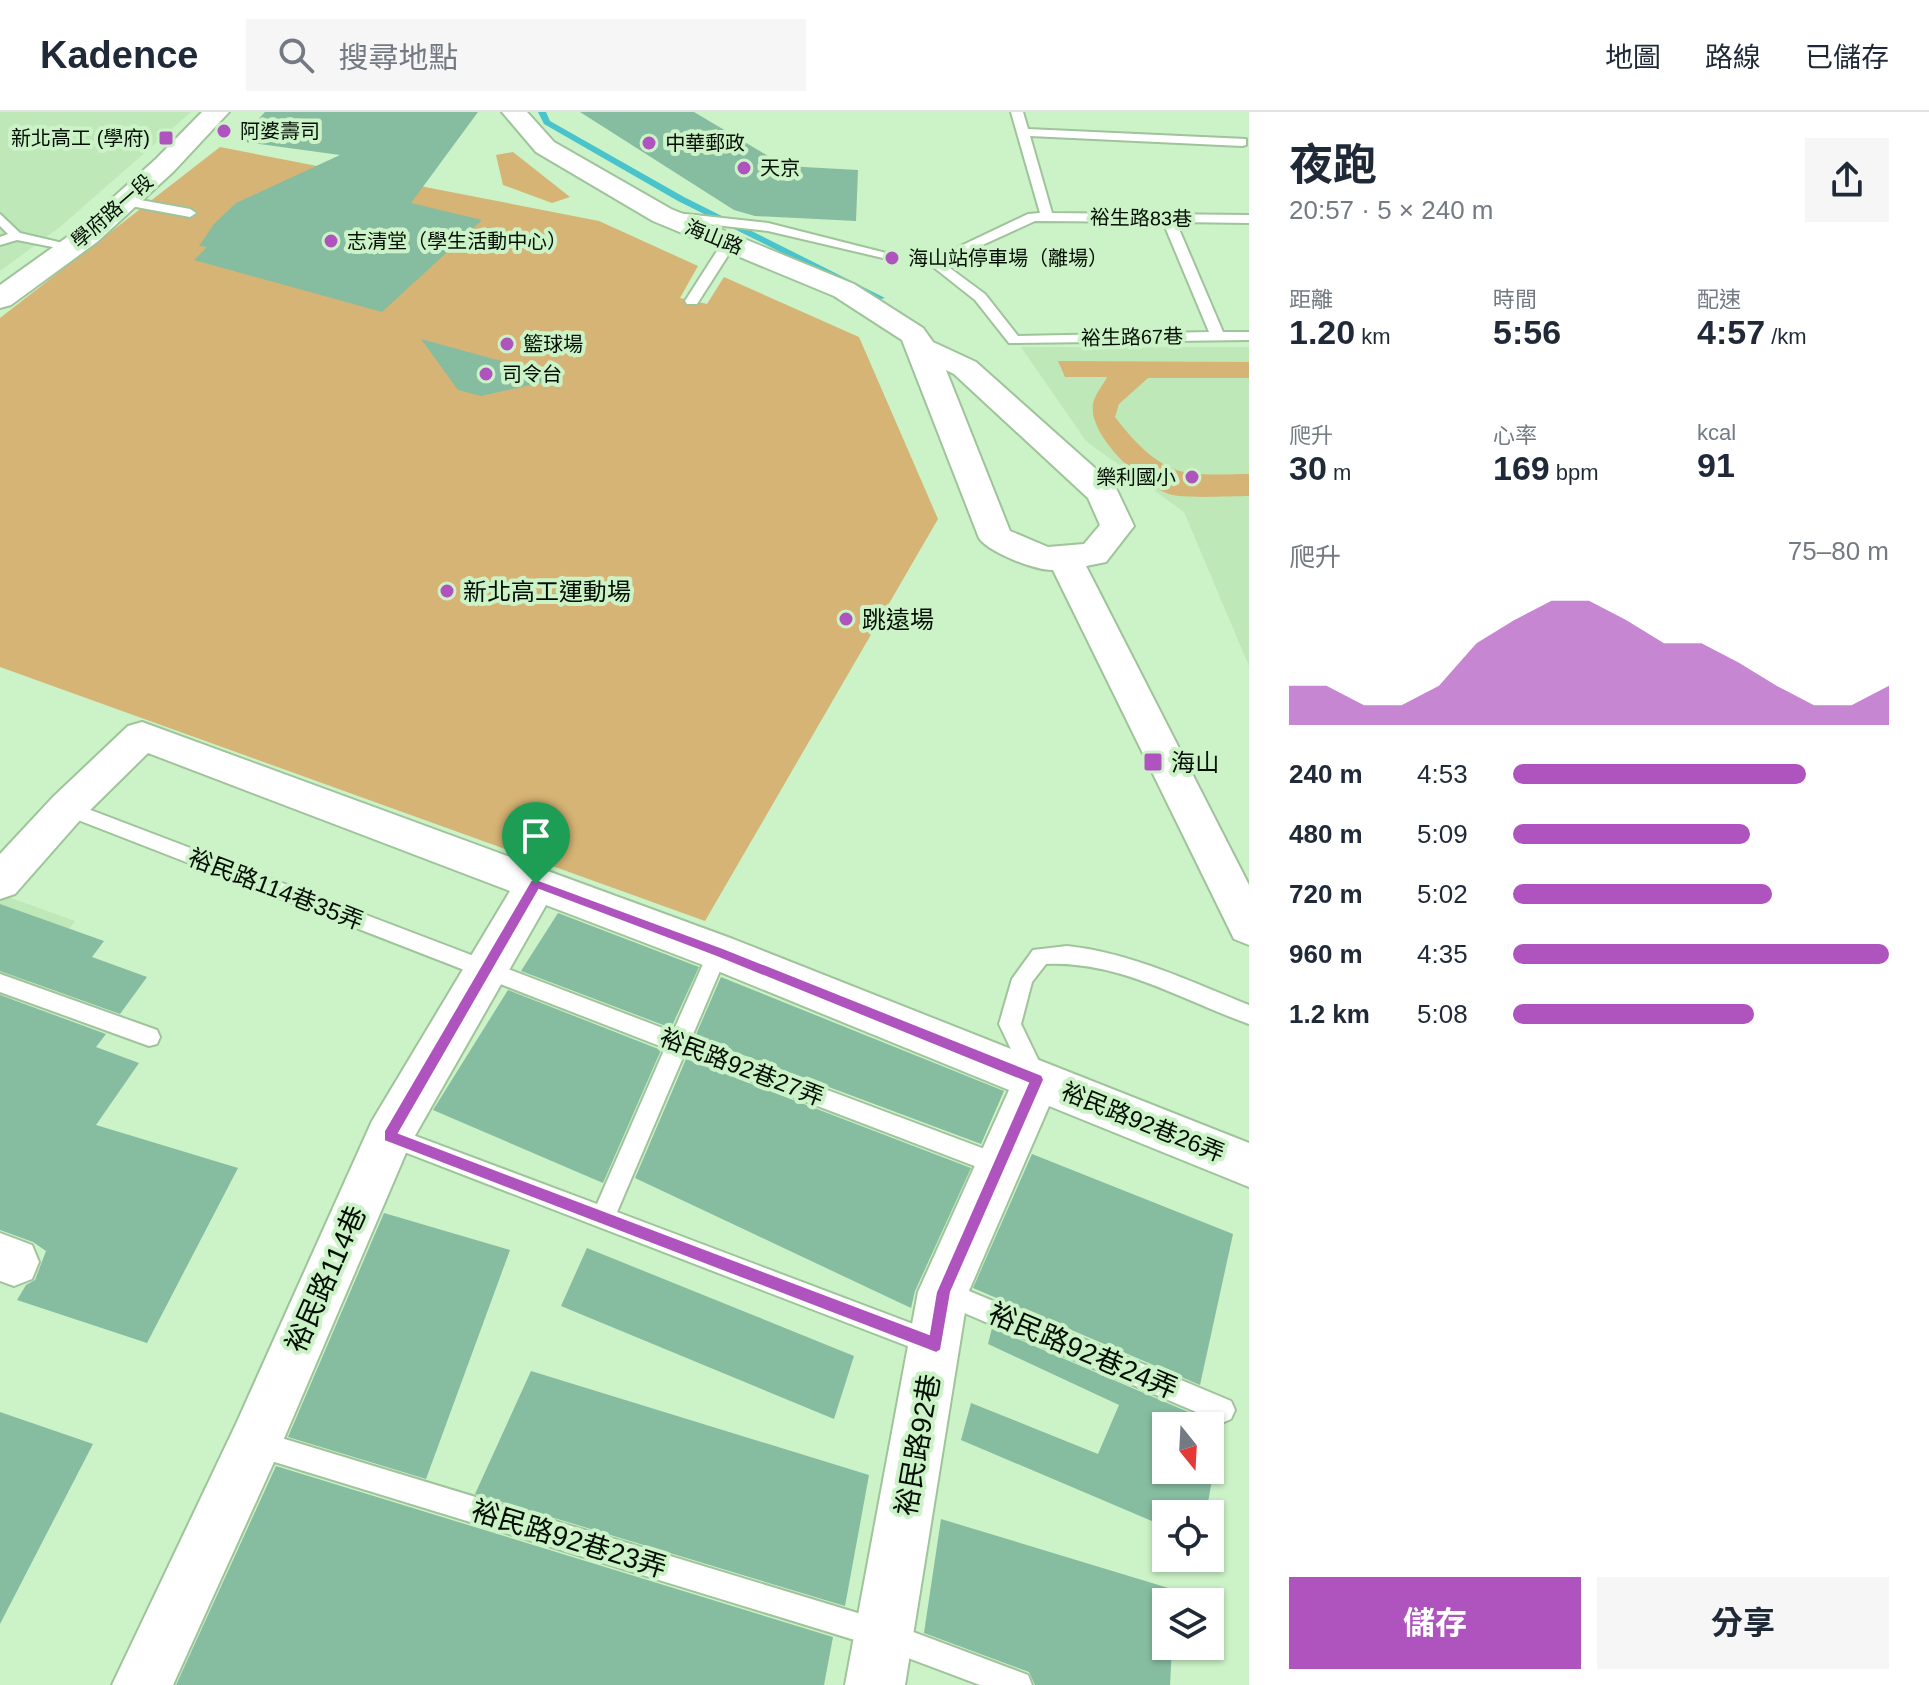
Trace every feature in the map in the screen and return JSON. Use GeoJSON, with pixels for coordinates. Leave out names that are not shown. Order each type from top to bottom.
{"type":"FeatureCollection","features":[{"type":"Feature","properties":{"kind":"street","name":"學府路一段"},"geometry":{"type":"LineString","coordinates":[[0,299],[73,247],[216,112]]}},
{"type":"Feature","properties":{"kind":"street","name":"海山路"},"geometry":{"type":"LineString","coordinates":[[514,112],[545,147],[662,215],[844,290],[913,334],[922,348]]}},
{"type":"Feature","properties":{"kind":"street"},"geometry":{"type":"LineString","coordinates":[[922,348],[965,368],[1103,493],[1117,526],[1094,554],[1045,559],[996,538],[922,348]]}},
{"type":"Feature","properties":{"kind":"street"},"geometry":{"type":"LineString","coordinates":[[1065,558],[1249,927]]}},
{"type":"Feature","properties":{"kind":"street","name":"裕民路92巷26弄"},"geometry":{"type":"LineString","coordinates":[[67,808],[142,736],[718,952],[1249,1165]]}},
{"type":"Feature","properties":{"kind":"street"},"geometry":{"type":"LineString","coordinates":[[0,882],[67,808]]}},
{"type":"Feature","properties":{"kind":"street","name":"裕民路114巷"},"geometry":{"type":"LineString","coordinates":[[142,1685],[255,1443],[389,1136],[536,884]]}},
{"type":"Feature","properties":{"kind":"street","name":"裕民路92巷"},"geometry":{"type":"LineString","coordinates":[[875,1685],[943,1292],[1037,1080]]}},
{"type":"Feature","properties":{"kind":"lane"},"geometry":{"type":"LineString","coordinates":[[1017,112],[1024,132],[1040,217]]}},
{"type":"Feature","properties":{"kind":"lane"},"geometry":{"type":"LineString","coordinates":[[1024,132],[1242,142]]}},
{"type":"Feature","properties":{"kind":"lane"},"geometry":{"type":"LineString","coordinates":[[124,201],[190,213]]}},
{"type":"Feature","properties":{"kind":"lane"},"geometry":{"type":"LineString","coordinates":[[662,215],[768,227],[883,254]]}},
{"type":"Feature","properties":{"kind":"lane","name":"裕生路83巷"},"geometry":{"type":"LineString","coordinates":[[1040,217],[1249,219]]}},
{"type":"Feature","properties":{"kind":"lane","name":"裕生路67巷"},"geometry":{"type":"LineString","coordinates":[[1040,217],[934,262],[980,297],[1014,340],[1249,336]]}},
{"type":"Feature","properties":{"kind":"lane"},"geometry":{"type":"LineString","coordinates":[[0,218],[16,236]]}},
{"type":"Feature","properties":{"kind":"lane"},"geometry":{"type":"LineString","coordinates":[[1168,219],[1217,335]]}},
{"type":"Feature","properties":{"kind":"lane"},"geometry":{"type":"LineString","coordinates":[[0,241],[16,236],[73,247]]}},
{"type":"Feature","properties":{"kind":"lane"},"geometry":{"type":"LineString","coordinates":[[692,301],[729,243]]}},
{"type":"Feature","properties":{"kind":"lane","name":"裕民路114巷35弄"},"geometry":{"type":"LineString","coordinates":[[67,808],[486,971]]}},
{"type":"Feature","properties":{"kind":"lane"},"geometry":{"type":"LineString","coordinates":[[603,1217],[718,952]]}},
{"type":"Feature","properties":{"kind":"lane"},"geometry":{"type":"LineString","coordinates":[[1037,1080],[1010,1024],[1022,979],[1040,956],[1068,953],[1122,965],[1249,1015]]}},
{"type":"Feature","properties":{"kind":"lane","name":"裕民路92巷27弄"},"geometry":{"type":"LineString","coordinates":[[486,971],[998,1164]]}},
{"type":"Feature","properties":{"kind":"lane"},"geometry":{"type":"LineString","coordinates":[[0,983],[149,1037]]}},
{"type":"Feature","properties":{"kind":"lane"},"geometry":{"type":"LineString","coordinates":[[389,1136],[936,1345]]}},
{"type":"Feature","properties":{"kind":"lane","name":"裕民路92巷24弄"},"geometry":{"type":"LineString","coordinates":[[943,1292],[1222,1410]]}},
{"type":"Feature","properties":{"kind":"lane","name":"裕民路92巷23弄"},"geometry":{"type":"LineString","coordinates":[[255,1443],[884,1635],[1018,1685]]}},
{"type":"Feature","properties":{"kind":"shaded area"},"geometry":{"type":"Polygon","coordinates":[[[0,112],[191,112],[60,227],[0,271],[0,112]]]}},
{"type":"Feature","properties":{"kind":"shaded area","name":"新北高工運動場"},"geometry":{"type":"Polygon","coordinates":[[[220,147],[599,221],[698,266],[680,298],[707,304],[724,277],[859,337],[938,519],[705,921],[0,667],[0,318],[220,147]]]}},
{"type":"Feature","properties":{"kind":"shaded area"},"geometry":{"type":"Polygon","coordinates":[[[513,152],[570,197],[552,203],[503,185],[496,155],[513,152]]]}},
{"type":"Feature","properties":{"kind":"shaded area","name":"樂利國小"},"geometry":{"type":"Polygon","coordinates":[[[1021,347],[1249,347],[1249,666],[1184,512],[1086,441],[1021,347]]]}},
{"type":"Feature","properties":{"kind":"shaded area"},"geometry":{"type":"Polygon","coordinates":[[[1058,361],[1249,362],[1249,378],[1148,378],[1119,404],[1115,417],[1145,450],[1173,469],[1200,474],[1249,474],[1249,496],[1176,496],[1145,480],[1108,444],[1094,417],[1093,404],[1107,377],[1065,377],[1058,361]]]}},
{"type":"Feature","properties":{"kind":"shaded area"},"geometry":{"type":"Polygon","coordinates":[[[0,894],[75,921],[0,1016],[0,894]]]}},
{"type":"Feature","properties":{"kind":"building","name":"志清堂（學生活動中心）"},"geometry":{"type":"Polygon","coordinates":[[[265,112],[478,112],[411,203],[482,220],[382,312],[194,260],[207,247],[199,246],[214,224],[236,203],[340,155],[238,141],[265,112]]]}},
{"type":"Feature","properties":{"kind":"building","name":"天京"},"geometry":{"type":"Polygon","coordinates":[[[580,112],[694,112],[785,166],[858,170],[856,221],[755,216],[734,210],[580,112]]]}},
{"type":"Feature","properties":{"kind":"building","name":"司令台"},"geometry":{"type":"Polygon","coordinates":[[[421,339],[562,378],[481,396],[458,390],[421,339]]]}},
{"type":"Feature","properties":{"kind":"building"},"geometry":{"type":"Polygon","coordinates":[[[0,904],[104,941],[92,957],[147,977],[120,1014],[0,971],[0,904]]]}},
{"type":"Feature","properties":{"kind":"building"},"geometry":{"type":"Polygon","coordinates":[[[558,913],[699,967],[671,1028],[521,971],[558,913]]]}},
{"type":"Feature","properties":{"kind":"building"},"geometry":{"type":"Polygon","coordinates":[[[721,977],[1004,1091],[981,1144],[695,1037],[721,977]]]}},
{"type":"Feature","properties":{"kind":"building"},"geometry":{"type":"Polygon","coordinates":[[[508,990],[661,1050],[603,1183],[433,1110],[508,990]]]}},
{"type":"Feature","properties":{"kind":"building"},"geometry":{"type":"Polygon","coordinates":[[[0,995],[106,1034],[96,1047],[139,1063],[96,1125],[238,1168],[147,1343],[17,1300],[26,1285],[35,1280],[46,1251],[33,1242],[0,1230],[0,995]]]}},
{"type":"Feature","properties":{"kind":"building"},"geometry":{"type":"Polygon","coordinates":[[[686,1059],[971,1168],[915,1291],[911,1308],[635,1178],[686,1059]]]}},
{"type":"Feature","properties":{"kind":"building"},"geometry":{"type":"Polygon","coordinates":[[[1032,1154],[1233,1234],[1200,1385],[973,1288],[1032,1154]]]}},
{"type":"Feature","properties":{"kind":"building"},"geometry":{"type":"Polygon","coordinates":[[[384,1213],[510,1250],[426,1479],[288,1437],[384,1213]]]}},
{"type":"Feature","properties":{"kind":"building"},"geometry":{"type":"Polygon","coordinates":[[[587,1248],[854,1356],[834,1419],[561,1306],[587,1248]]]}},
{"type":"Feature","properties":{"kind":"building"},"geometry":{"type":"Polygon","coordinates":[[[992,1328],[1188,1412],[1152,1412],[1152,1484],[1211,1484],[1208,1500],[1152,1500],[1152,1521],[961,1440],[971,1403],[1098,1454],[1119,1405],[988,1344],[992,1328]]]}},
{"type":"Feature","properties":{"kind":"building"},"geometry":{"type":"Polygon","coordinates":[[[531,1371],[869,1475],[845,1606],[475,1494],[531,1371]]]}},
{"type":"Feature","properties":{"kind":"building"},"geometry":{"type":"Polygon","coordinates":[[[0,1412],[93,1444],[0,1624],[0,1412]]]}},
{"type":"Feature","properties":{"kind":"building"},"geometry":{"type":"Polygon","coordinates":[[[276,1466],[833,1637],[824,1685],[176,1685],[276,1466]]]}},
{"type":"Feature","properties":{"kind":"building"},"geometry":{"type":"Polygon","coordinates":[[[941,1519],[1168,1588],[1152,1588],[1152,1660],[1171,1660],[1170,1685],[1035,1685],[1029,1672],[924,1633],[941,1519]]]}},
{"type":"Feature","properties":{"kind":"waterway"},"geometry":{"type":"LineString","coordinates":[[542,112],[547,122],[681,199],[880,298]]}},
{"type":"Feature","properties":{"kind":"place","name":"阿婆壽司"},"geometry":{"type":"Point","coordinates":[224,131]}},
{"type":"Feature","properties":{"kind":"place","name":"新北高工 (學府)"},"geometry":{"type":"Point","coordinates":[166,138]}},
{"type":"Feature","properties":{"kind":"place","name":"中華郵政"},"geometry":{"type":"Point","coordinates":[649,143]}},
{"type":"Feature","properties":{"kind":"place","name":"天京"},"geometry":{"type":"Point","coordinates":[744,168]}},
{"type":"Feature","properties":{"kind":"place","name":"志清堂（學生活動中心）"},"geometry":{"type":"Point","coordinates":[331,241]}},
{"type":"Feature","properties":{"kind":"place","name":"海山站停車場（離場）"},"geometry":{"type":"Point","coordinates":[892,258]}},
{"type":"Feature","properties":{"kind":"place","name":"籃球場"},"geometry":{"type":"Point","coordinates":[507,344]}},
{"type":"Feature","properties":{"kind":"place","name":"司令台"},"geometry":{"type":"Point","coordinates":[486,374]}},
{"type":"Feature","properties":{"kind":"place","name":"樂利國小"},"geometry":{"type":"Point","coordinates":[1192,477]}},
{"type":"Feature","properties":{"kind":"place","name":"新北高工運動場"},"geometry":{"type":"Point","coordinates":[447,591]}},
{"type":"Feature","properties":{"kind":"place","name":"跳遠場"},"geometry":{"type":"Point","coordinates":[846,619]}},
{"type":"Feature","properties":{"kind":"place","name":"海山"},"geometry":{"type":"Point","coordinates":[1153,762]}},
{"type":"Feature","properties":{"kind":"route"},"geometry":{"type":"LineString","coordinates":[[536,884],[718,952],[1037,1080],[943,1292],[936,1345],[389,1136],[536,884]]}}]}
